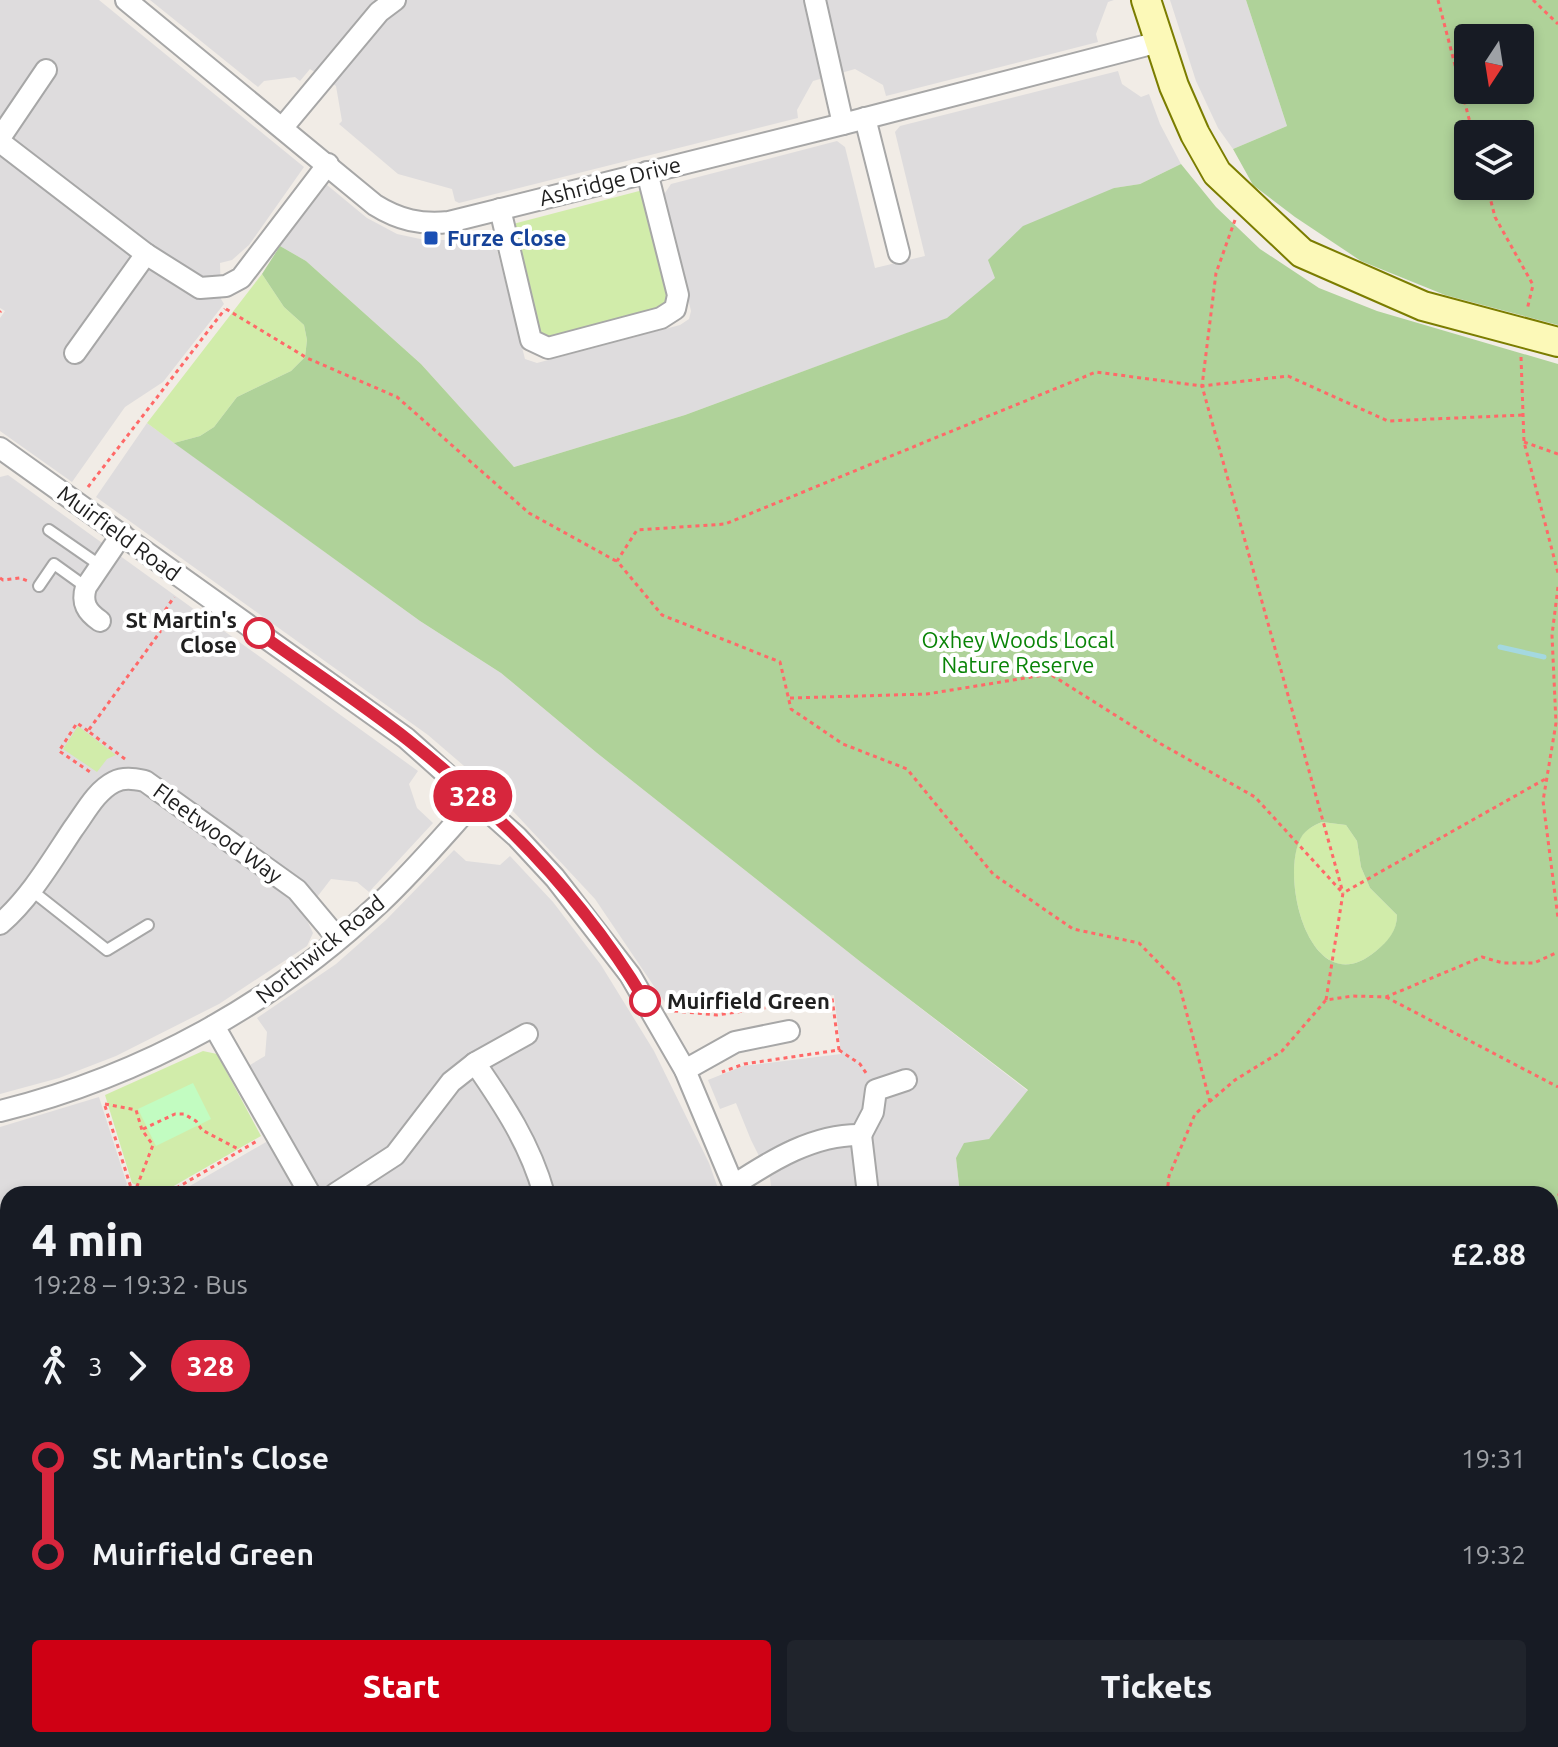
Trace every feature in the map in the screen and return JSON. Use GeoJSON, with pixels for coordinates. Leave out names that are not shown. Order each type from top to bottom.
{"type":"FeatureCollection","features":[{"type":"Feature","properties":{"kind":"main road"},"geometry":{"type":"LineString","coordinates":[[1146,0],[1174,86],[1195,134],[1217,173],[1302,253],[1423,306],[1558,342]]}},
{"type":"Feature","properties":{"kind":"street","name":"Ashridge Drive"},"geometry":{"type":"LineString","coordinates":[[126,0],[375,205],[419,223],[449,222],[1159,42]]}},
{"type":"Feature","properties":{"kind":"street"},"geometry":{"type":"LineString","coordinates":[[283,127],[379,12],[395,0]]}},
{"type":"Feature","properties":{"kind":"street"},"geometry":{"type":"LineString","coordinates":[[815,0],[843,124]]}},
{"type":"Feature","properties":{"kind":"street"},"geometry":{"type":"LineString","coordinates":[[46,70],[0,140],[146,254],[200,288],[226,286],[241,278],[328,164]]}},
{"type":"Feature","properties":{"kind":"street"},"geometry":{"type":"LineString","coordinates":[[865,118],[899,253]]}},
{"type":"Feature","properties":{"kind":"street"},"geometry":{"type":"LineString","coordinates":[[500,209],[531,340],[548,348],[661,318],[675,309],[678,295],[647,172]]}},
{"type":"Feature","properties":{"kind":"street"},"geometry":{"type":"LineString","coordinates":[[75,353],[146,254]]}},
{"type":"Feature","properties":{"kind":"street","name":"Muirfield Road"},"geometry":{"type":"LineString","coordinates":[[0,448],[406,738],[517,837],[555,878],[630,975],[685,1070],[735,1186]]}},
{"type":"Feature","properties":{"kind":"street"},"geometry":{"type":"LineString","coordinates":[[100,621],[87,610],[83,596],[122,534]]}},
{"type":"Feature","properties":{"kind":"street","name":"Fleetwood Way"},"geometry":{"type":"LineString","coordinates":[[109,785],[118,779],[145,781],[297,890],[338,939]]}},
{"type":"Feature","properties":{"kind":"street"},"geometry":{"type":"LineString","coordinates":[[0,924],[16,910],[96,796],[109,785]]}},
{"type":"Feature","properties":{"kind":"street","name":"Northwick Road"},"geometry":{"type":"LineString","coordinates":[[0,1111],[58,1095],[153,1058],[277,988],[381,902],[477,799]]}},
{"type":"Feature","properties":{"kind":"street"},"geometry":{"type":"LineString","coordinates":[[214,1026],[305,1186]]}},
{"type":"Feature","properties":{"kind":"street"},"geometry":{"type":"LineString","coordinates":[[685,1070],[735,1042],[789,1031]]}},
{"type":"Feature","properties":{"kind":"street"},"geometry":{"type":"LineString","coordinates":[[347,1186],[395,1155],[451,1082],[475,1063],[527,1034]]}},
{"type":"Feature","properties":{"kind":"street"},"geometry":{"type":"LineString","coordinates":[[475,1063],[520,1132],[541,1186]]}},
{"type":"Feature","properties":{"kind":"street"},"geometry":{"type":"LineString","coordinates":[[867,1186],[861,1135],[873,1112],[876,1090],[906,1080]]}},
{"type":"Feature","properties":{"kind":"street","name":"Muirfield Road"},"geometry":{"type":"LineString","coordinates":[[740,1186],[789,1152],[844,1135],[861,1135]]}},
{"type":"Feature","properties":{"kind":"lane"},"geometry":{"type":"LineString","coordinates":[[49,530],[101,566]]}},
{"type":"Feature","properties":{"kind":"lane"},"geometry":{"type":"LineString","coordinates":[[39,586],[54,564],[86,587]]}},
{"type":"Feature","properties":{"kind":"lane"},"geometry":{"type":"LineString","coordinates":[[31,890],[107,950],[148,925]]}},
{"type":"Feature","properties":{"kind":"path"},"geometry":{"type":"LineString","coordinates":[[1438,0],[1469,120]]}},
{"type":"Feature","properties":{"kind":"path"},"geometry":{"type":"LineString","coordinates":[[1533,0],[1558,24]]}},
{"type":"Feature","properties":{"kind":"path"},"geometry":{"type":"LineString","coordinates":[[1168,1186],[1169,1176],[1195,1114],[1235,1080],[1282,1051],[1326,1000],[1343,893],[1202,386],[1216,273],[1243,197]]}},
{"type":"Feature","properties":{"kind":"path"},"geometry":{"type":"LineString","coordinates":[[1491,200],[1495,217],[1533,285],[1522,331],[1524,442],[1558,573]]}},
{"type":"Feature","properties":{"kind":"path"},"geometry":{"type":"LineString","coordinates":[[76,503],[226,309],[241,278]]}},
{"type":"Feature","properties":{"kind":"path"},"geometry":{"type":"LineString","coordinates":[[226,309],[307,358],[397,397],[529,513],[617,561],[662,615],[780,662],[791,709],[843,744],[907,769],[993,874],[1073,929],[1139,943],[1179,984],[1210,1102]]}},
{"type":"Feature","properties":{"kind":"path"},"geometry":{"type":"LineString","coordinates":[[617,561],[637,530],[725,524],[1096,372],[1202,386],[1288,376],[1388,421],[1523,415]]}},
{"type":"Feature","properties":{"kind":"path"},"geometry":{"type":"LineString","coordinates":[[1524,442],[1558,454]]}},
{"type":"Feature","properties":{"kind":"path"},"geometry":{"type":"LineString","coordinates":[[0,578],[20,578],[39,586]]}},
{"type":"Feature","properties":{"kind":"path"},"geometry":{"type":"LineString","coordinates":[[88,731],[160,632],[160,618],[185,581]]}},
{"type":"Feature","properties":{"kind":"path"},"geometry":{"type":"LineString","coordinates":[[1558,587],[1552,635],[1556,723],[1543,801],[1558,918]]}},
{"type":"Feature","properties":{"kind":"path"},"geometry":{"type":"LineString","coordinates":[[790,698],[927,694],[1050,674],[1161,744],[1255,797],[1343,893]]}},
{"type":"Feature","properties":{"kind":"path"},"geometry":{"type":"LineString","coordinates":[[109,785],[59,751],[77,723],[124,758],[145,781]]}},
{"type":"Feature","properties":{"kind":"path"},"geometry":{"type":"LineString","coordinates":[[1343,893],[1547,778]]}},
{"type":"Feature","properties":{"kind":"path"},"geometry":{"type":"LineString","coordinates":[[1326,1000],[1353,996],[1386,997],[1482,957],[1503,963],[1534,963],[1558,952]]}},
{"type":"Feature","properties":{"kind":"path"},"geometry":{"type":"LineString","coordinates":[[1386,997],[1558,1087]]}},
{"type":"Feature","properties":{"kind":"path"},"geometry":{"type":"LineString","coordinates":[[839,1050],[860,1064],[876,1090]]}},
{"type":"Feature","properties":{"kind":"path"},"geometry":{"type":"LineString","coordinates":[[96,1080],[131,1186]]}},
{"type":"Feature","properties":{"kind":"path"},"geometry":{"type":"LineString","coordinates":[[105,1104],[136,1110],[142,1130],[153,1145],[137,1186]]}},
{"type":"Feature","properties":{"kind":"path"},"geometry":{"type":"LineString","coordinates":[[142,1130],[175,1114],[184,1114],[196,1121],[202,1130],[240,1150]]}},
{"type":"Feature","properties":{"kind":"path"},"geometry":{"type":"LineString","coordinates":[[180,1186],[274,1131]]}},
{"type":"Feature","properties":{"kind":"shaded area"},"geometry":{"type":"Polygon","coordinates":[[[0,0],[99,0],[304,167],[249,245],[232,260],[220,263],[221,299],[224,304],[163,382],[125,407],[72,482],[0,431],[0,318],[5,311],[0,308],[0,0]]]}},
{"type":"Feature","properties":{"kind":"shaded area"},"geometry":{"type":"Polygon","coordinates":[[[150,0],[1114,0],[1108,2],[1096,34],[1098,42],[886,96],[883,85],[855,69],[813,81],[797,110],[798,118],[459,203],[455,201],[452,189],[398,174],[339,124],[342,121],[336,86],[310,69],[300,81],[295,77],[264,81],[258,87],[150,0]]]}},
{"type":"Feature","properties":{"kind":"shaded area"},"geometry":{"type":"Polygon","coordinates":[[[1170,0],[1246,0],[1287,126],[1233,149],[1218,128],[1196,81],[1170,0]]]}},
{"type":"Feature","properties":{"kind":"shaded area"},"geometry":{"type":"Polygon","coordinates":[[[1118,71],[1122,84],[1141,97],[1149,94],[1160,124],[1181,164],[1140,184],[1114,188],[948,318],[685,415],[514,467],[421,364],[306,261],[280,246],[327,185],[367,218],[397,234],[425,240],[448,240],[484,231],[494,238],[525,359],[537,363],[680,325],[689,319],[691,311],[663,196],[671,184],[837,141],[845,147],[875,268],[925,256],[895,132],[900,126],[1118,71]]]}},
{"type":"Feature","properties":{"kind":"shaded area"},"geometry":{"type":"Polygon","coordinates":[[[147,423],[420,621],[501,673],[597,753],[1028,1091],[989,1139],[956,1158],[959,1186],[771,1186],[736,1103],[720,1109],[708,1080],[743,1066],[841,1054],[834,995],[717,1012],[668,1007],[595,899],[499,796],[428,735],[96,497],[147,423]]]}},
{"type":"Feature","properties":{"kind":"shaded area"},"geometry":{"type":"Polygon","coordinates":[[[8,475],[418,771],[409,784],[417,808],[433,823],[369,892],[357,882],[331,879],[304,914],[313,933],[307,946],[219,1004],[116,1056],[59,1078],[0,1094],[0,477],[8,475]]]}},
{"type":"Feature","properties":{"kind":"shaded area"},"geometry":{"type":"Polygon","coordinates":[[[454,850],[466,861],[500,865],[510,856],[553,902],[601,965],[654,1051],[717,1186],[190,1186],[287,1130],[250,1065],[265,1056],[267,1032],[257,1018],[336,964],[386,920],[454,850]]]}},
{"type":"Feature","properties":{"kind":"shaded area"},"geometry":{"type":"Polygon","coordinates":[[[99,1097],[127,1184],[0,1186],[0,1127],[99,1097]]]}},
{"type":"Feature","properties":{"kind":"green space"},"geometry":{"type":"Polygon","coordinates":[[[1246,0],[1558,0],[1558,325],[1445,295],[1361,261],[1253,185],[1233,149],[1287,126],[1246,0]]]}},
{"type":"Feature","properties":{"kind":"green space","name":"Oxhey Woods Local Nature Reserve"},"geometry":{"type":"Polygon","coordinates":[[[1181,164],[1216,207],[1260,249],[1319,288],[1377,311],[1558,364],[1558,1186],[959,1186],[956,1158],[964,1143],[989,1139],[1028,1090],[862,963],[501,673],[420,621],[174,443],[200,436],[214,427],[237,397],[291,371],[305,357],[307,340],[304,325],[284,307],[262,274],[280,246],[306,261],[421,364],[514,467],[685,415],[947,318],[995,278],[988,260],[1023,226],[1114,188],[1140,184],[1181,164]],[[1322,822],[1303,835],[1295,861],[1299,910],[1307,933],[1319,951],[1335,963],[1354,963],[1376,951],[1394,931],[1397,915],[1370,888],[1361,867],[1357,841],[1346,825],[1322,822]]]}},
{"type":"Feature","properties":{"kind":"green space"},"geometry":{"type":"Polygon","coordinates":[[[643,190],[669,300],[663,308],[550,339],[539,337],[513,224],[643,190]]]}},
{"type":"Feature","properties":{"kind":"green space"},"geometry":{"type":"Polygon","coordinates":[[[262,274],[284,307],[304,325],[307,340],[305,357],[291,371],[237,397],[214,427],[200,436],[174,443],[147,423],[262,274]]]}},
{"type":"Feature","properties":{"kind":"green space"},"geometry":{"type":"Polygon","coordinates":[[[78,726],[116,755],[107,759],[97,772],[63,749],[78,726]]]}},
{"type":"Feature","properties":{"kind":"green space"},"geometry":{"type":"Polygon","coordinates":[[[1322,822],[1346,825],[1357,841],[1361,867],[1370,888],[1397,915],[1396,926],[1388,939],[1376,951],[1354,963],[1335,962],[1319,951],[1307,933],[1299,910],[1295,861],[1299,841],[1308,829],[1322,822]]]}},
{"type":"Feature","properties":{"kind":"green space"},"geometry":{"type":"Polygon","coordinates":[[[203,1051],[217,1054],[261,1136],[174,1186],[138,1186],[132,1183],[105,1095],[203,1051]]]}},
{"type":"Feature","properties":{"kind":"green space"},"geometry":{"type":"Polygon","coordinates":[[[193,1083],[211,1119],[156,1146],[138,1109],[193,1083]]]}},
{"type":"Feature","properties":{"kind":"waterway"},"geometry":{"type":"LineString","coordinates":[[1500,647],[1544,657]]}},
{"type":"Feature","properties":{"kind":"bus line","name":"328"},"geometry":{"type":"LineString","coordinates":[[259,633],[406,738],[517,837],[555,878],[596,930],[630,975],[645,1001]]}},
{"type":"Feature","properties":{"kind":"place","name":"Furze Close"},"geometry":{"type":"Point","coordinates":[431,238]}},
{"type":"Feature","properties":{"kind":"place","name":"St Martin's Close"},"geometry":{"type":"Point","coordinates":[259,633]}},
{"type":"Feature","properties":{"kind":"place","name":"Muirfield Green"},"geometry":{"type":"Point","coordinates":[645,1001]}}]}
